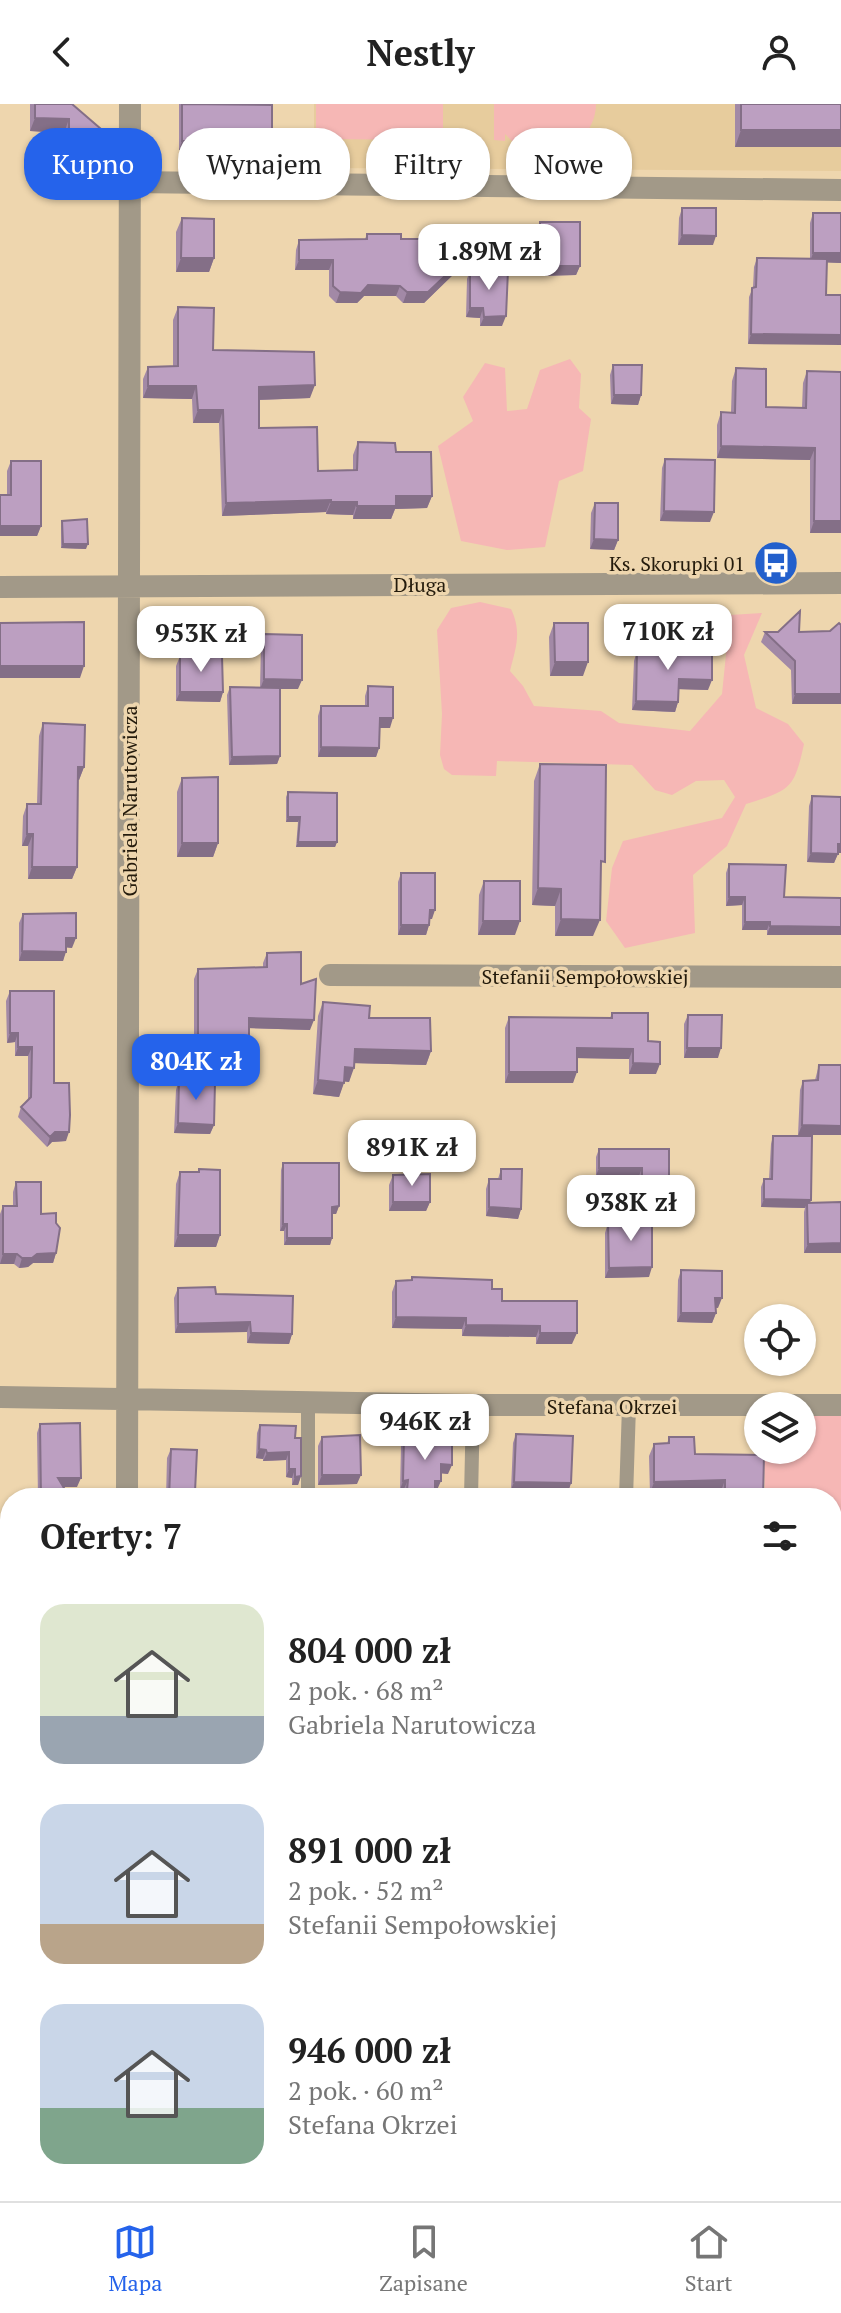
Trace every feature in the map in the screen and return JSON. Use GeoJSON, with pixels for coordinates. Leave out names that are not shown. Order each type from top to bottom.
{"type":"FeatureCollection","features":[{"type":"Feature","properties":{"kind":"street","name":"Gabriela Narutowicza"},"geometry":{"type":"LineString","coordinates":[[130,104],[130,128]]}},
{"type":"Feature","properties":{"kind":"street"},"geometry":{"type":"LineString","coordinates":[[162,182],[841,190]]}},
{"type":"Feature","properties":{"kind":"street","name":"Gabriela Narutowicza"},"geometry":{"type":"LineString","coordinates":[[127,1488],[131,200]]}},
{"type":"Feature","properties":{"kind":"street","name":"Długa"},"geometry":{"type":"LineString","coordinates":[[0,587],[841,583]]}},
{"type":"Feature","properties":{"kind":"street","name":"Stefanii Sempołowskiej"},"geometry":{"type":"LineString","coordinates":[[330,975],[841,977]]}},
{"type":"Feature","properties":{"kind":"street","name":"Stefana Okrzei"},"geometry":{"type":"LineString","coordinates":[[0,1397],[473,1405],[841,1405]]}},
{"type":"Feature","properties":{"kind":"lane"},"geometry":{"type":"LineString","coordinates":[[308,1402],[308,1488]]}},
{"type":"Feature","properties":{"kind":"lane"},"geometry":{"type":"LineString","coordinates":[[471,1488],[473,1405]]}},
{"type":"Feature","properties":{"kind":"lane"},"geometry":{"type":"LineString","coordinates":[[626,1488],[629,1406]]}},
{"type":"Feature","properties":{"kind":"shaded area"},"geometry":{"type":"Polygon","coordinates":[[[314,104],[841,104],[841,171],[632,170],[632,128],[506,128],[506,169],[490,169],[490,128],[366,128],[366,168],[350,168],[350,128],[314,128],[314,104]]]}},
{"type":"Feature","properties":{"kind":"shaded area"},"geometry":{"type":"Polygon","coordinates":[[[316,104],[443,104],[443,128],[366,128],[366,139],[350,139],[350,128],[316,128],[316,104]]]}},
{"type":"Feature","properties":{"kind":"shaded area"},"geometry":{"type":"Polygon","coordinates":[[[494,104],[596,104],[589,128],[506,128],[505,141],[494,140],[494,104]]]}},
{"type":"Feature","properties":{"kind":"shaded area"},"geometry":{"type":"Polygon","coordinates":[[[570,359],[581,374],[579,408],[591,419],[583,471],[559,481],[545,547],[507,550],[461,541],[438,446],[473,421],[463,397],[485,363],[505,368],[507,411],[527,409],[540,370],[570,359]]]}},
{"type":"Feature","properties":{"kind":"shaded area"},"geometry":{"type":"Polygon","coordinates":[[[480,602],[511,609],[517,632],[510,671],[534,706],[601,711],[619,723],[690,731],[722,694],[730,615],[762,613],[744,655],[756,708],[788,724],[804,744],[797,771],[788,786],[746,804],[727,846],[693,875],[695,933],[625,948],[606,921],[612,868],[623,841],[722,818],[735,797],[724,780],[696,781],[672,795],[655,790],[632,765],[497,761],[496,776],[452,775],[444,769],[440,755],[442,714],[437,630],[451,608],[480,602]]]}},
{"type":"Feature","properties":{"kind":"shaded area"},"geometry":{"type":"Polygon","coordinates":[[[816,1416],[841,1416],[841,1488],[765,1488],[764,1464],[816,1464],[816,1416]]]}},
{"type":"Feature","properties":{"kind":"building"},"geometry":{"type":"Polygon","coordinates":[[[35,104],[72,104],[100,128],[69,128],[69,119],[35,118],[35,104]]]}},
{"type":"Feature","properties":{"kind":"building"},"geometry":{"type":"Polygon","coordinates":[[[182,104],[272,105],[272,128],[182,128],[182,104]]]}},
{"type":"Feature","properties":{"kind":"building"},"geometry":{"type":"Polygon","coordinates":[[[741,104],[841,104],[841,130],[741,130],[741,104]]]}},
{"type":"Feature","properties":{"kind":"building"},"geometry":{"type":"Polygon","coordinates":[[[682,208],[716,208],[716,236],[682,235],[682,208]]]}},
{"type":"Feature","properties":{"kind":"building"},"geometry":{"type":"Polygon","coordinates":[[[813,213],[841,213],[841,253],[813,253],[813,213]]]}},
{"type":"Feature","properties":{"kind":"building"},"geometry":{"type":"Polygon","coordinates":[[[182,218],[214,219],[214,258],[181,258],[182,218]]]}},
{"type":"Feature","properties":{"kind":"building"},"geometry":{"type":"Polygon","coordinates":[[[540,222],[580,222],[580,266],[540,266],[540,222]]]}},
{"type":"Feature","properties":{"kind":"building"},"geometry":{"type":"Polygon","coordinates":[[[367,234],[401,234],[401,239],[425,239],[439,253],[465,257],[428,292],[407,292],[400,286],[368,285],[361,293],[340,292],[333,286],[333,260],[299,260],[299,240],[367,239],[367,234]]]}},
{"type":"Feature","properties":{"kind":"building"},"geometry":{"type":"Polygon","coordinates":[[[757,258],[827,259],[826,295],[841,295],[841,335],[751,334],[752,288],[756,287],[757,258]]]}},
{"type":"Feature","properties":{"kind":"building"},"geometry":{"type":"Polygon","coordinates":[[[470,270],[508,270],[506,316],[484,317],[483,308],[470,308],[470,270]]]}},
{"type":"Feature","properties":{"kind":"building"},"geometry":{"type":"Polygon","coordinates":[[[178,307],[214,308],[213,350],[314,352],[315,385],[259,387],[259,428],[317,427],[318,471],[357,470],[358,442],[395,443],[396,452],[431,452],[432,496],[396,496],[396,506],[357,506],[357,502],[331,500],[226,503],[223,410],[198,410],[196,386],[148,386],[148,367],[178,366],[178,307]]]}},
{"type":"Feature","properties":{"kind":"building"},"geometry":{"type":"Polygon","coordinates":[[[613,365],[642,365],[641,395],[614,395],[613,365]]]}},
{"type":"Feature","properties":{"kind":"building"},"geometry":{"type":"Polygon","coordinates":[[[736,368],[766,369],[766,407],[806,408],[807,371],[841,372],[841,521],[814,521],[815,448],[721,446],[721,412],[735,413],[736,368]]]}},
{"type":"Feature","properties":{"kind":"building"},"geometry":{"type":"Polygon","coordinates":[[[665,459],[715,460],[714,512],[664,511],[665,459]]]}},
{"type":"Feature","properties":{"kind":"building"},"geometry":{"type":"Polygon","coordinates":[[[11,461],[41,461],[41,526],[0,526],[0,495],[11,495],[11,461]]]}},
{"type":"Feature","properties":{"kind":"building"},"geometry":{"type":"Polygon","coordinates":[[[595,503],[618,503],[618,540],[594,539],[595,503]]]}},
{"type":"Feature","properties":{"kind":"building"},"geometry":{"type":"Polygon","coordinates":[[[87,519],[88,544],[63,544],[62,521],[87,519]]]}},
{"type":"Feature","properties":{"kind":"building"},"geometry":{"type":"Polygon","coordinates":[[[800,611],[799,632],[830,631],[839,623],[841,625],[841,694],[795,694],[795,661],[765,632],[778,632],[800,611]]]}},
{"type":"Feature","properties":{"kind":"building"},"geometry":{"type":"Polygon","coordinates":[[[84,622],[84,666],[0,666],[0,623],[84,622]]]}},
{"type":"Feature","properties":{"kind":"building"},"geometry":{"type":"Polygon","coordinates":[[[554,623],[588,623],[588,662],[555,662],[554,623]]]}},
{"type":"Feature","properties":{"kind":"building"},"geometry":{"type":"Polygon","coordinates":[[[264,634],[302,635],[302,680],[264,679],[264,634]]]}},
{"type":"Feature","properties":{"kind":"building"},"geometry":{"type":"Polygon","coordinates":[[[653,644],[673,645],[673,653],[712,653],[712,680],[679,679],[678,702],[636,701],[637,651],[653,652],[653,644]]]}},
{"type":"Feature","properties":{"kind":"building"},"geometry":{"type":"Polygon","coordinates":[[[180,656],[222,656],[223,692],[180,692],[180,656]]]}},
{"type":"Feature","properties":{"kind":"building"},"geometry":{"type":"Polygon","coordinates":[[[368,686],[393,687],[393,718],[380,718],[379,748],[321,747],[321,706],[368,706],[368,686]]]}},
{"type":"Feature","properties":{"kind":"building"},"geometry":{"type":"Polygon","coordinates":[[[230,687],[280,688],[280,756],[232,757],[230,687]]]}},
{"type":"Feature","properties":{"kind":"building"},"geometry":{"type":"Polygon","coordinates":[[[43,723],[85,725],[84,767],[78,767],[77,867],[32,867],[33,834],[27,834],[27,804],[41,804],[43,723]]]}},
{"type":"Feature","properties":{"kind":"building"},"geometry":{"type":"Polygon","coordinates":[[[540,764],[606,765],[605,862],[601,861],[600,920],[561,919],[561,889],[538,888],[540,764]]]}},
{"type":"Feature","properties":{"kind":"building"},"geometry":{"type":"Polygon","coordinates":[[[218,777],[218,843],[182,843],[182,778],[218,777]]]}},
{"type":"Feature","properties":{"kind":"building"},"geometry":{"type":"Polygon","coordinates":[[[288,792],[337,793],[337,842],[298,842],[300,817],[288,817],[288,792]]]}},
{"type":"Feature","properties":{"kind":"building"},"geometry":{"type":"Polygon","coordinates":[[[812,796],[841,797],[841,844],[838,844],[838,854],[811,853],[812,796]]]}},
{"type":"Feature","properties":{"kind":"building"},"geometry":{"type":"Polygon","coordinates":[[[729,864],[786,865],[784,897],[841,898],[841,927],[770,926],[770,922],[745,922],[745,897],[729,897],[729,864]]]}},
{"type":"Feature","properties":{"kind":"building"},"geometry":{"type":"Polygon","coordinates":[[[401,873],[435,873],[435,910],[430,910],[429,925],[401,925],[401,873]]]}},
{"type":"Feature","properties":{"kind":"building"},"geometry":{"type":"Polygon","coordinates":[[[484,881],[520,881],[520,921],[483,921],[484,881]]]}},
{"type":"Feature","properties":{"kind":"building"},"geometry":{"type":"Polygon","coordinates":[[[76,913],[76,938],[66,938],[66,952],[22,951],[23,914],[76,913]]]}},
{"type":"Feature","properties":{"kind":"building"},"geometry":{"type":"Polygon","coordinates":[[[301,952],[301,984],[316,979],[314,1020],[249,1018],[249,1037],[198,1038],[198,969],[267,967],[267,953],[301,952]]]}},
{"type":"Feature","properties":{"kind":"building"},"geometry":{"type":"Polygon","coordinates":[[[10,991],[54,991],[54,1083],[69,1083],[69,1132],[55,1132],[50,1137],[21,1107],[31,1097],[32,1047],[18,1047],[18,1033],[10,1033],[10,991]]]}},
{"type":"Feature","properties":{"kind":"building"},"geometry":{"type":"Polygon","coordinates":[[[323,1002],[370,1006],[369,1018],[430,1018],[431,1051],[355,1049],[354,1068],[345,1067],[344,1083],[318,1080],[323,1002]]]}},
{"type":"Feature","properties":{"kind":"building"},"geometry":{"type":"Polygon","coordinates":[[[612,1013],[648,1013],[648,1041],[660,1042],[660,1064],[633,1063],[633,1049],[577,1048],[577,1072],[509,1072],[509,1017],[612,1018],[612,1013]]]}},
{"type":"Feature","properties":{"kind":"building"},"geometry":{"type":"Polygon","coordinates":[[[688,1015],[722,1015],[721,1048],[687,1048],[688,1015]]]}},
{"type":"Feature","properties":{"kind":"building"},"geometry":{"type":"Polygon","coordinates":[[[819,1065],[841,1065],[841,1126],[802,1125],[803,1081],[818,1080],[819,1065]]]}},
{"type":"Feature","properties":{"kind":"building"},"geometry":{"type":"Polygon","coordinates":[[[179,1080],[215,1082],[214,1125],[178,1123],[179,1080]]]}},
{"type":"Feature","properties":{"kind":"building"},"geometry":{"type":"Polygon","coordinates":[[[412,1132],[446,1133],[445,1161],[412,1160],[412,1132]]]}},
{"type":"Feature","properties":{"kind":"building"},"geometry":{"type":"Polygon","coordinates":[[[773,1136],[812,1136],[811,1200],[764,1199],[764,1179],[772,1179],[773,1136]]]}},
{"type":"Feature","properties":{"kind":"building"},"geometry":{"type":"Polygon","coordinates":[[[599,1149],[669,1149],[669,1177],[642,1178],[642,1168],[599,1168],[599,1149]]]}},
{"type":"Feature","properties":{"kind":"building"},"geometry":{"type":"Polygon","coordinates":[[[283,1163],[339,1163],[339,1206],[332,1207],[332,1238],[287,1238],[287,1224],[283,1224],[283,1163]]]}},
{"type":"Feature","properties":{"kind":"building"},"geometry":{"type":"Polygon","coordinates":[[[199,1169],[220,1170],[220,1235],[178,1235],[180,1172],[199,1172],[199,1169]]]}},
{"type":"Feature","properties":{"kind":"building"},"geometry":{"type":"Polygon","coordinates":[[[501,1169],[522,1169],[521,1209],[489,1207],[489,1179],[501,1179],[501,1169]]]}},
{"type":"Feature","properties":{"kind":"building"},"geometry":{"type":"Polygon","coordinates":[[[430,1174],[430,1202],[393,1202],[393,1175],[430,1174]]]}},
{"type":"Feature","properties":{"kind":"building"},"geometry":{"type":"Polygon","coordinates":[[[16,1182],[41,1182],[41,1214],[56,1213],[56,1223],[60,1228],[56,1253],[37,1254],[32,1258],[3,1254],[3,1206],[17,1206],[16,1182]]]}},
{"type":"Feature","properties":{"kind":"building"},"geometry":{"type":"Polygon","coordinates":[[[841,1202],[841,1243],[808,1244],[807,1203],[841,1202]]]}},
{"type":"Feature","properties":{"kind":"building"},"geometry":{"type":"Polygon","coordinates":[[[621,1217],[652,1217],[652,1267],[609,1268],[608,1223],[622,1223],[621,1217]]]}},
{"type":"Feature","properties":{"kind":"building"},"geometry":{"type":"Polygon","coordinates":[[[681,1270],[722,1271],[722,1298],[715,1298],[716,1313],[681,1313],[681,1270]]]}},
{"type":"Feature","properties":{"kind":"building"},"geometry":{"type":"Polygon","coordinates":[[[412,1277],[492,1280],[492,1289],[502,1289],[502,1301],[577,1301],[577,1333],[540,1333],[540,1326],[466,1325],[466,1318],[396,1317],[396,1281],[412,1280],[412,1277]]]}},
{"type":"Feature","properties":{"kind":"building"},"geometry":{"type":"Polygon","coordinates":[[[215,1287],[216,1294],[293,1296],[292,1334],[251,1333],[250,1322],[178,1324],[178,1288],[215,1287]]]}},
{"type":"Feature","properties":{"kind":"building"},"geometry":{"type":"Polygon","coordinates":[[[80,1423],[81,1478],[58,1478],[64,1488],[41,1488],[40,1424],[80,1423]]]}},
{"type":"Feature","properties":{"kind":"building"},"geometry":{"type":"Polygon","coordinates":[[[260,1425],[296,1426],[295,1438],[301,1438],[301,1476],[295,1477],[295,1469],[289,1469],[289,1452],[267,1453],[259,1449],[260,1425]]]}},
{"type":"Feature","properties":{"kind":"building"},"geometry":{"type":"Polygon","coordinates":[[[516,1434],[573,1436],[571,1483],[514,1482],[516,1434]]]}},
{"type":"Feature","properties":{"kind":"building"},"geometry":{"type":"Polygon","coordinates":[[[360,1435],[361,1475],[322,1475],[322,1437],[360,1435]]]}},
{"type":"Feature","properties":{"kind":"building"},"geometry":{"type":"Polygon","coordinates":[[[404,1437],[452,1442],[452,1465],[441,1464],[441,1481],[435,1481],[435,1488],[407,1488],[408,1480],[403,1481],[404,1437]]]}},
{"type":"Feature","properties":{"kind":"building"},"geometry":{"type":"Polygon","coordinates":[[[669,1437],[694,1437],[695,1454],[744,1455],[744,1464],[764,1464],[763,1488],[725,1488],[725,1480],[654,1482],[654,1444],[669,1443],[669,1437]]]}},
{"type":"Feature","properties":{"kind":"building"},"geometry":{"type":"Polygon","coordinates":[[[171,1449],[197,1450],[195,1488],[169,1488],[171,1449]]]}},
{"type":"Feature","properties":{"kind":"place","name":"Ks. Skorupki 01"},"geometry":{"type":"Point","coordinates":[776,563]}}]}
